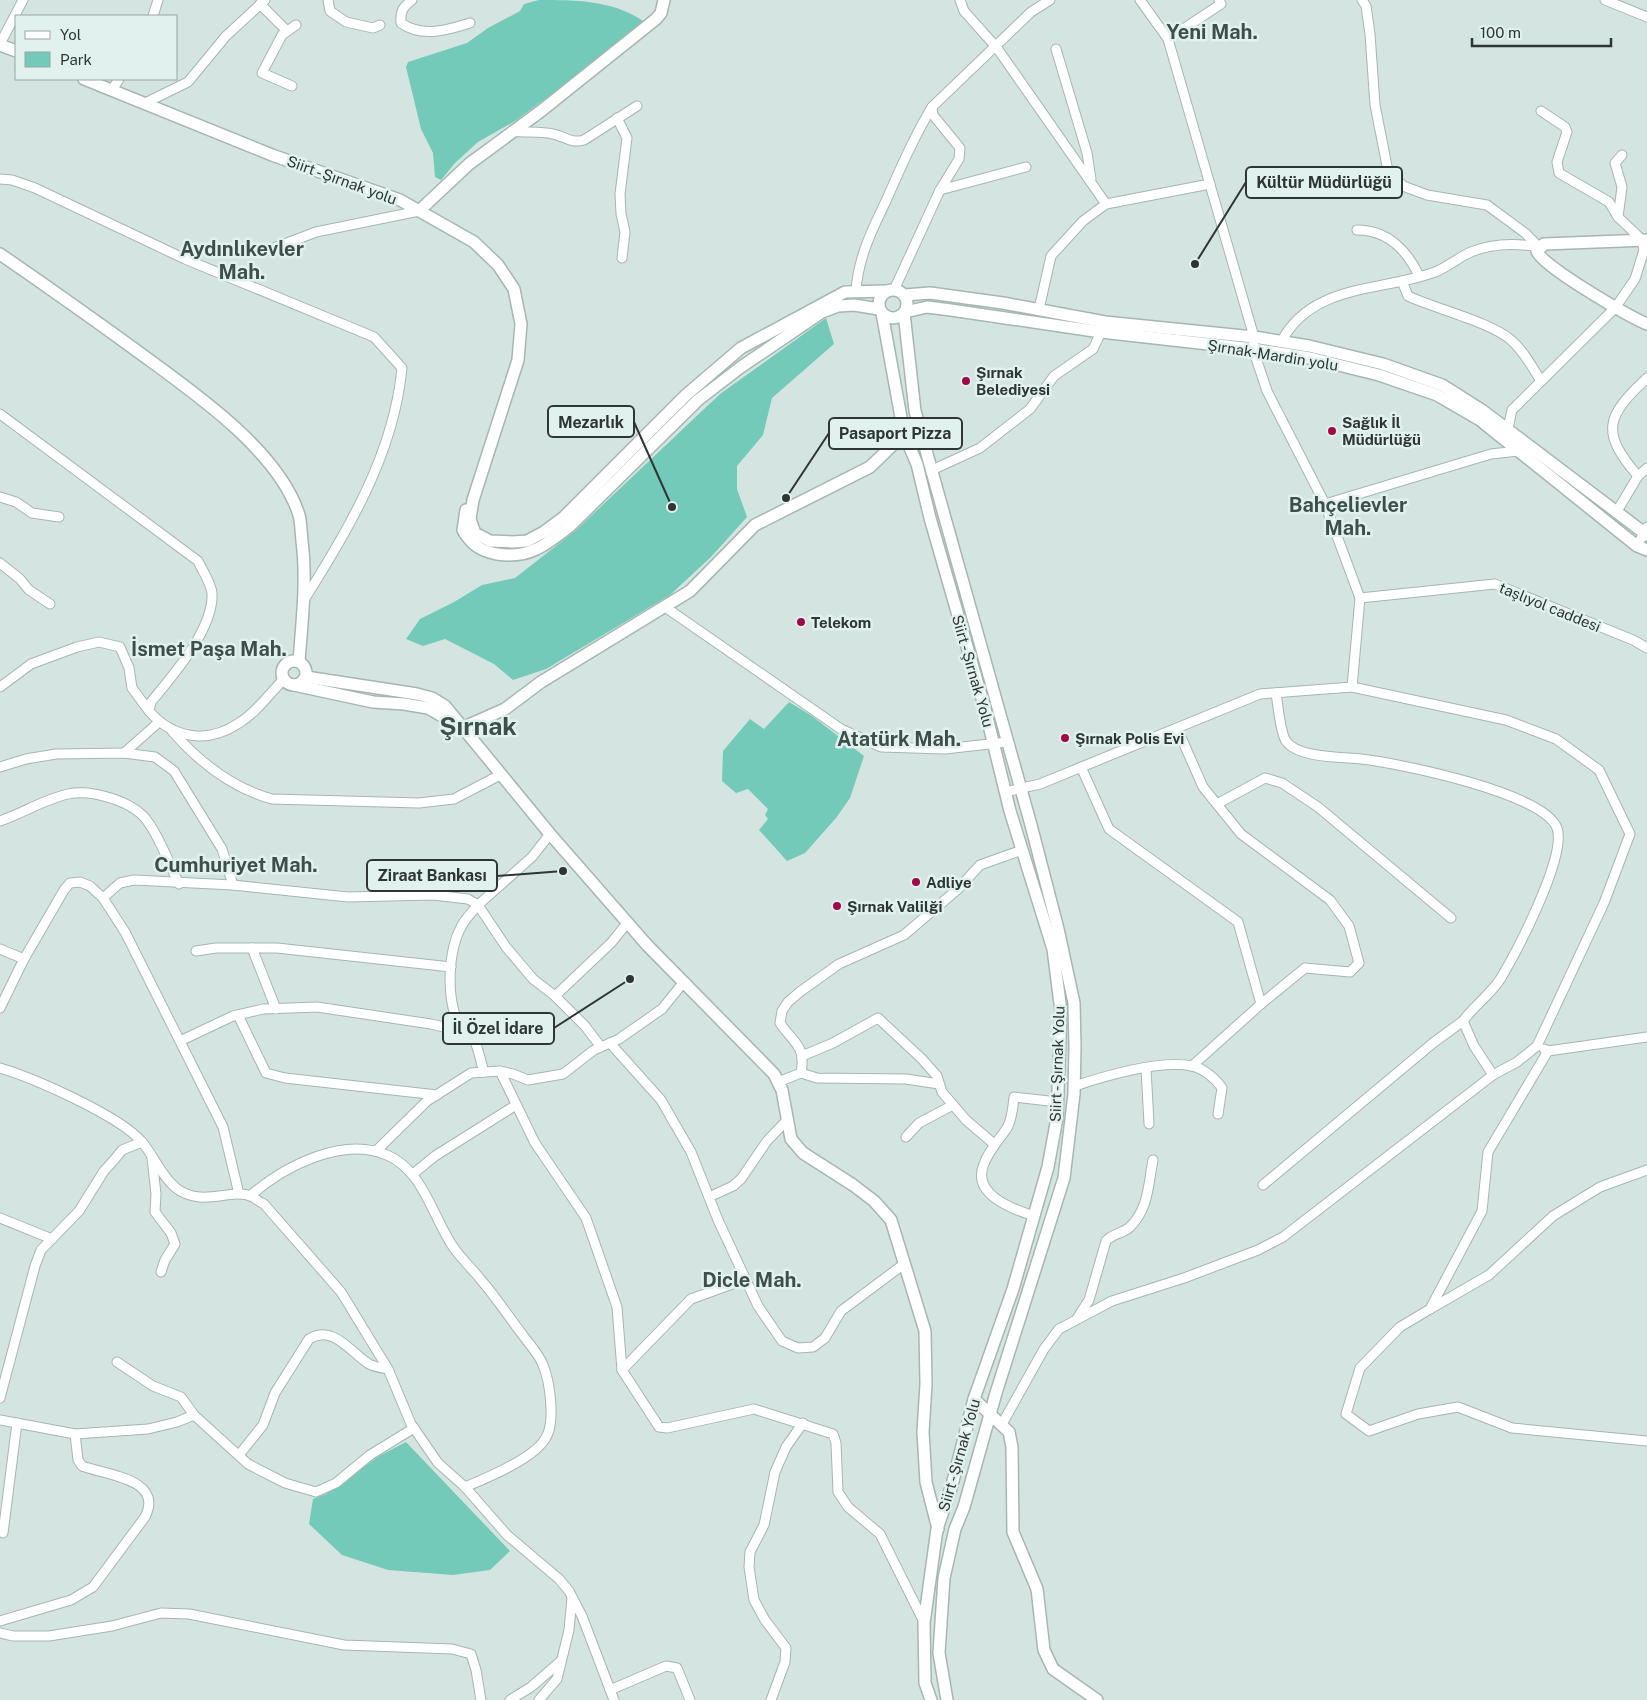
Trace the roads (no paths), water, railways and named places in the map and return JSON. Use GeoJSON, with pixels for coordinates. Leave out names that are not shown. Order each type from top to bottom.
{"type":"FeatureCollection","features":[{"type":"Feature","properties":{"kind":"street"},"geometry":{"type":"LineString","coordinates":[[15,15],[23,0]]}},
{"type":"Feature","properties":{"kind":"street"},"geometry":{"type":"LineString","coordinates":[[153,15],[158,0]]}},
{"type":"Feature","properties":{"kind":"street"},"geometry":{"type":"LineString","coordinates":[[328,0],[330,11],[346,22],[374,28],[380,25]]}},
{"type":"Feature","properties":{"kind":"street"},"geometry":{"type":"LineString","coordinates":[[412,0],[401,10],[400,14],[401,23],[406,27],[433,32],[470,23]]}},
{"type":"Feature","properties":{"kind":"street"},"geometry":{"type":"LineString","coordinates":[[266,251],[316,232],[419,211],[469,164],[541,111],[656,19],[661,13],[664,0]]}},
{"type":"Feature","properties":{"kind":"street"},"geometry":{"type":"LineString","coordinates":[[960,0],[964,11],[994,45],[1106,204]]}},
{"type":"Feature","properties":{"kind":"street"},"geometry":{"type":"LineString","coordinates":[[856,291],[857,273],[866,244],[918,131],[932,108],[994,45],[1031,12],[1050,0]]}},
{"type":"Feature","properties":{"kind":"street"},"geometry":{"type":"LineString","coordinates":[[1140,0],[1168,39],[1254,338],[1253,350],[1267,391],[1325,504],[1360,598],[1352,688]]}},
{"type":"Feature","properties":{"kind":"street"},"geometry":{"type":"LineString","coordinates":[[1168,39],[1221,4],[1219,0]]}},
{"type":"Feature","properties":{"kind":"street"},"geometry":{"type":"LineString","coordinates":[[1362,0],[1366,6],[1375,105],[1388,170],[1403,186],[1427,195],[1487,205],[1525,233],[1539,247]]}},
{"type":"Feature","properties":{"kind":"street"},"geometry":{"type":"LineString","coordinates":[[1605,0],[1647,17]]}},
{"type":"Feature","properties":{"kind":"street"},"geometry":{"type":"LineString","coordinates":[[145,103],[188,82],[226,36],[263,2],[286,30]]}},
{"type":"Feature","properties":{"kind":"street"},"geometry":{"type":"LineString","coordinates":[[15,15],[0,44],[15,51]]}},
{"type":"Feature","properties":{"kind":"street"},"geometry":{"type":"LineString","coordinates":[[292,86],[262,73],[271,53],[286,30],[296,25]]}},
{"type":"Feature","properties":{"kind":"street"},"geometry":{"type":"LineString","coordinates":[[1056,49],[1087,153],[1091,182]]}},
{"type":"Feature","properties":{"kind":"street","name":"Siirt - Şırnak yolu"},"geometry":{"type":"LineString","coordinates":[[87,80],[272,155],[400,200],[474,242],[498,265],[514,289],[522,324],[518,360],[473,500]]}},
{"type":"Feature","properties":{"kind":"street"},"geometry":{"type":"LineString","coordinates":[[112,90],[118,80]]}},
{"type":"Feature","properties":{"kind":"street"},"geometry":{"type":"LineString","coordinates":[[512,131],[555,134],[570,142],[577,142],[584,140],[636,106]]}},
{"type":"Feature","properties":{"kind":"street"},"geometry":{"type":"LineString","coordinates":[[881,311],[879,301],[895,292],[940,190],[959,159],[960,148],[933,115],[932,108]]}},
{"type":"Feature","properties":{"kind":"street"},"geometry":{"type":"LineString","coordinates":[[1508,428],[1512,410],[1615,308],[1635,279],[1644,250],[1644,240],[1618,217],[1609,202],[1559,173],[1558,162],[1567,132],[1565,128],[1540,111]]}},
{"type":"Feature","properties":{"kind":"street"},"geometry":{"type":"LineString","coordinates":[[617,118],[627,138],[620,194],[621,214],[625,232],[622,258]]}},
{"type":"Feature","properties":{"kind":"street"},"geometry":{"type":"LineString","coordinates":[[1618,217],[1622,187],[1615,163],[1622,154]]}},
{"type":"Feature","properties":{"kind":"street"},"geometry":{"type":"LineString","coordinates":[[940,190],[1026,166]]}},
{"type":"Feature","properties":{"kind":"street"},"geometry":{"type":"LineString","coordinates":[[0,179],[12,180],[35,188],[185,259],[374,337],[402,368],[399,398],[386,443],[347,532],[304,600]]}},
{"type":"Feature","properties":{"kind":"street"},"geometry":{"type":"LineString","coordinates":[[1039,309],[1051,256],[1083,221],[1106,204],[1210,184]]}},
{"type":"Feature","properties":{"kind":"street"},"geometry":{"type":"LineString","coordinates":[[1358,230],[1373,230],[1390,240],[1404,252],[1419,276]]}},
{"type":"Feature","properties":{"kind":"street"},"geometry":{"type":"LineString","coordinates":[[1281,342],[1287,329],[1303,313],[1320,302],[1365,287],[1402,281],[1435,272],[1471,252],[1490,246],[1516,243],[1539,247],[1544,244],[1644,240]]}},
{"type":"Feature","properties":{"kind":"street"},"geometry":{"type":"LineString","coordinates":[[1539,247],[1537,251],[1540,258],[1615,308],[1647,324]]}},
{"type":"Feature","properties":{"kind":"street"},"geometry":{"type":"LineString","coordinates":[[0,254],[164,372],[226,420],[261,453],[279,477],[299,515],[304,563],[304,600],[299,661],[306,670],[306,677],[301,683],[289,682],[241,723],[221,733],[207,737],[190,736],[171,730]]}},
{"type":"Feature","properties":{"kind":"street"},"geometry":{"type":"LineString","coordinates":[[1402,281],[1408,296],[1493,329],[1511,340],[1525,356],[1541,381]]}},
{"type":"Feature","properties":{"kind":"street"},"geometry":{"type":"LineString","coordinates":[[845,292],[895,292],[907,303],[904,313],[894,318],[881,311],[854,305],[838,306],[822,312],[741,367],[698,400],[570,526],[532,552],[511,556],[491,553],[476,547],[463,530],[465,512],[473,500],[470,519],[475,533],[490,541],[527,541],[563,518],[686,395],[741,348],[826,300],[845,292]]}},
{"type":"Feature","properties":{"kind":"street","name":"Şırnak-Mardin yolu"},"geometry":{"type":"LineString","coordinates":[[895,292],[930,293],[1039,309],[1105,322],[1254,338],[1383,364],[1442,385],[1508,428],[1616,513],[1646,532]]}},
{"type":"Feature","properties":{"kind":"street","name":"Şırnak-Mardin yolu"},"geometry":{"type":"LineString","coordinates":[[904,313],[927,307],[951,310],[1101,332],[1310,358],[1379,375],[1437,395],[1480,420],[1642,548]]}},
{"type":"Feature","properties":{"kind":"street","name":"Siirt - Şırnak Yolu"},"geometry":{"type":"LineString","coordinates":[[881,311],[904,434],[917,464],[994,744],[1005,792],[1053,949],[1061,1011],[1058,1102],[1048,1167],[1013,1289],[974,1399],[952,1485],[937,1529],[924,1623],[926,1683],[931,1700]]}},
{"type":"Feature","properties":{"kind":"street","name":"Siirt - Şırnak Yolu"},"geometry":{"type":"LineString","coordinates":[[904,313],[915,411],[1058,929],[1074,1003],[1074,1086],[1064,1178],[990,1412],[964,1507],[954,1529],[944,1578],[939,1653],[947,1700]]}},
{"type":"Feature","properties":{"kind":"street"},"geometry":{"type":"LineString","coordinates":[[932,470],[980,448],[1030,409],[1054,376],[1093,349],[1101,332]]}},
{"type":"Feature","properties":{"kind":"street"},"geometry":{"type":"LineString","coordinates":[[1638,476],[1622,458],[1613,441],[1613,424],[1619,407],[1630,393],[1647,378]]}},
{"type":"Feature","properties":{"kind":"street"},"geometry":{"type":"LineString","coordinates":[[0,414],[198,561],[212,592],[208,619],[198,637],[151,702],[149,711]]}},
{"type":"Feature","properties":{"kind":"street"},"geometry":{"type":"LineString","coordinates":[[462,728],[505,709],[541,682],[690,592],[755,525],[870,467],[904,434],[921,431]]}},
{"type":"Feature","properties":{"kind":"street"},"geometry":{"type":"LineString","coordinates":[[1325,504],[1491,454],[1518,451]]}},
{"type":"Feature","properties":{"kind":"street"},"geometry":{"type":"LineString","coordinates":[[1616,513],[1638,476],[1647,468]]}},
{"type":"Feature","properties":{"kind":"street"},"geometry":{"type":"LineString","coordinates":[[0,497],[16,502],[32,512],[59,517]]}},
{"type":"Feature","properties":{"kind":"street"},"geometry":{"type":"LineString","coordinates":[[1642,548],[1646,532]]}},
{"type":"Feature","properties":{"kind":"street"},"geometry":{"type":"LineString","coordinates":[[0,564],[15,574],[29,590],[50,604]]}},
{"type":"Feature","properties":{"kind":"street","name":"taşlıyol caddesi"},"geometry":{"type":"LineString","coordinates":[[1360,598],[1495,584],[1633,640],[1647,648]]}},
{"type":"Feature","properties":{"kind":"street"},"geometry":{"type":"LineString","coordinates":[[665,607],[841,729],[881,747],[945,749],[1007,742]]}},
{"type":"Feature","properties":{"kind":"street"},"geometry":{"type":"LineString","coordinates":[[0,687],[31,664],[77,647],[99,642],[120,647],[129,668],[132,688],[159,722],[171,730],[186,747],[223,777],[251,793],[272,799],[419,803],[454,799],[500,775]]}},
{"type":"Feature","properties":{"kind":"street"},"geometry":{"type":"LineString","coordinates":[[299,661],[291,661],[285,665],[282,672],[289,682],[373,702],[428,708],[462,728]]}},
{"type":"Feature","properties":{"kind":"street"},"geometry":{"type":"LineString","coordinates":[[306,677],[432,698],[455,716],[462,728],[500,775],[628,922],[683,983],[774,1074],[782,1090],[791,1139],[803,1154],[853,1185],[874,1201],[891,1220],[925,1331],[926,1384],[922,1432],[925,1472],[937,1529],[954,1529]]}},
{"type":"Feature","properties":{"kind":"street"},"geometry":{"type":"LineString","coordinates":[[1002,1424],[1044,1350],[1059,1329],[1112,1301],[1209,1269],[1284,1238],[1493,1074],[1517,1062],[1537,1046],[1604,903],[1630,834],[1599,770],[1556,739],[1506,720],[1352,688],[1260,694],[1081,768],[1020,790],[1005,792]]}},
{"type":"Feature","properties":{"kind":"street"},"geometry":{"type":"LineString","coordinates":[[1263,1185],[1463,1021],[1500,980],[1540,900],[1560,841],[1556,827],[1549,816],[1535,807],[1504,793],[1453,778],[1368,760],[1305,753],[1294,748],[1286,741],[1276,693]]}},
{"type":"Feature","properties":{"kind":"street"},"geometry":{"type":"LineString","coordinates":[[124,753],[159,722]]}},
{"type":"Feature","properties":{"kind":"street"},"geometry":{"type":"LineString","coordinates":[[1177,728],[1203,787],[1241,834],[1330,900],[1349,926],[1359,963],[1350,972],[1305,968],[1261,1004],[1192,1066]]}},
{"type":"Feature","properties":{"kind":"street"},"geometry":{"type":"LineString","coordinates":[[0,767],[26,759],[56,754],[124,753],[155,757],[174,771],[222,849],[232,885]]}},
{"type":"Feature","properties":{"kind":"street"},"geometry":{"type":"LineString","coordinates":[[1081,768],[1109,829],[1238,922],[1261,1004]]}},
{"type":"Feature","properties":{"kind":"street"},"geometry":{"type":"LineString","coordinates":[[1217,804],[1264,778],[1282,783],[1318,807],[1451,918]]}},
{"type":"Feature","properties":{"kind":"street"},"geometry":{"type":"LineString","coordinates":[[0,821],[66,794],[84,791],[100,794],[127,805],[147,820],[179,884]]}},
{"type":"Feature","properties":{"kind":"street"},"geometry":{"type":"LineString","coordinates":[[484,1072],[475,1042],[456,1018],[451,992],[451,967],[455,943],[461,927],[478,905],[532,857],[550,834]]}},
{"type":"Feature","properties":{"kind":"street"},"geometry":{"type":"LineString","coordinates":[[802,1073],[801,1048],[780,1024],[782,1011],[788,1002],[840,964],[904,935],[958,889],[980,865],[1022,850]]}},
{"type":"Feature","properties":{"kind":"street"},"geometry":{"type":"LineString","coordinates":[[103,898],[120,883],[134,880],[179,884],[232,885],[348,897],[433,895],[468,899],[478,905],[506,946],[533,979],[555,996],[585,1026],[601,1047]]}},
{"type":"Feature","properties":{"kind":"street"},"geometry":{"type":"LineString","coordinates":[[0,1008],[50,910],[70,884],[80,882],[90,886],[103,898],[125,932],[223,1127],[239,1194]]}},
{"type":"Feature","properties":{"kind":"street"},"geometry":{"type":"LineString","coordinates":[[555,996],[611,943],[628,922]]}},
{"type":"Feature","properties":{"kind":"street"},"geometry":{"type":"LineString","coordinates":[[252,948],[276,1009]]}},
{"type":"Feature","properties":{"kind":"street"},"geometry":{"type":"LineString","coordinates":[[196,951],[277,948],[451,967]]}},
{"type":"Feature","properties":{"kind":"street"},"geometry":{"type":"LineString","coordinates":[[0,949],[24,958]]}},
{"type":"Feature","properties":{"kind":"street"},"geometry":{"type":"LineString","coordinates":[[376,1151],[427,1101],[471,1073],[500,1071],[528,1080],[544,1079],[563,1074],[601,1047],[662,1009],[683,983]]}},
{"type":"Feature","properties":{"kind":"street"},"geometry":{"type":"LineString","coordinates":[[180,1041],[238,1016],[276,1009],[317,1007],[430,1024],[467,1032]]}},
{"type":"Feature","properties":{"kind":"street"},"geometry":{"type":"LineString","coordinates":[[238,1016],[266,1073],[285,1078],[437,1095]]}},
{"type":"Feature","properties":{"kind":"street"},"geometry":{"type":"LineString","coordinates":[[802,1056],[833,1043],[878,1018],[922,1059],[936,1076],[942,1092],[953,1105],[966,1120],[994,1144]]}},
{"type":"Feature","properties":{"kind":"street"},"geometry":{"type":"LineString","coordinates":[[1463,1021],[1474,1046],[1493,1074]]}},
{"type":"Feature","properties":{"kind":"street"},"geometry":{"type":"LineString","coordinates":[[1537,1046],[1548,1051],[1647,1037]]}},
{"type":"Feature","properties":{"kind":"street"},"geometry":{"type":"LineString","coordinates":[[610,1043],[661,1100],[691,1152],[709,1198],[758,1306],[782,1341],[798,1348],[812,1348],[825,1338],[841,1311],[904,1264]]}},
{"type":"Feature","properties":{"kind":"street"},"geometry":{"type":"LineString","coordinates":[[1430,1309],[1482,1211],[1488,1152],[1548,1051]]}},
{"type":"Feature","properties":{"kind":"street"},"geometry":{"type":"LineString","coordinates":[[1074,1086],[1146,1068],[1192,1066],[1217,1080],[1222,1088],[1218,1114]]}},
{"type":"Feature","properties":{"kind":"street"},"geometry":{"type":"LineString","coordinates":[[0,1068],[50,1086],[128,1128],[142,1142],[176,1188],[195,1197],[221,1197],[239,1194],[250,1196],[264,1204],[341,1292],[388,1369],[414,1428],[438,1463],[465,1487],[507,1535],[559,1579],[582,1616],[614,1700]]}},
{"type":"Feature","properties":{"kind":"street"},"geometry":{"type":"LineString","coordinates":[[1146,1068],[1149,1124]]}},
{"type":"Feature","properties":{"kind":"street"},"geometry":{"type":"LineString","coordinates":[[500,1071],[535,1143],[586,1218],[617,1307],[622,1370],[659,1427],[667,1428],[754,1409],[833,1434],[836,1442],[838,1492],[848,1507],[880,1534],[924,1623]]}},
{"type":"Feature","properties":{"kind":"street"},"geometry":{"type":"LineString","coordinates":[[778,1082],[802,1073],[817,1078],[906,1079],[939,1084]]}},
{"type":"Feature","properties":{"kind":"street"},"geometry":{"type":"LineString","coordinates":[[1034,1216],[1015,1210],[986,1190],[982,1178],[983,1166],[994,1144],[1008,1126],[1014,1097],[1058,1102]]}},
{"type":"Feature","properties":{"kind":"street"},"geometry":{"type":"LineString","coordinates":[[413,1174],[434,1156],[516,1105]]}},
{"type":"Feature","properties":{"kind":"street"},"geometry":{"type":"LineString","coordinates":[[906,1137],[919,1124],[953,1105]]}},
{"type":"Feature","properties":{"kind":"street"},"geometry":{"type":"LineString","coordinates":[[709,1198],[733,1186],[741,1178],[767,1141],[788,1119]]}},
{"type":"Feature","properties":{"kind":"street"},"geometry":{"type":"LineString","coordinates":[[0,1398],[35,1266],[41,1250],[79,1211],[104,1171],[122,1150],[142,1142]]}},
{"type":"Feature","properties":{"kind":"street"},"geometry":{"type":"LineString","coordinates":[[250,1196],[266,1181],[324,1153],[349,1147],[389,1155],[413,1174],[451,1243],[482,1280],[534,1350],[543,1365],[549,1389],[550,1428],[545,1440],[524,1458],[465,1487]]}},
{"type":"Feature","properties":{"kind":"street"},"geometry":{"type":"LineString","coordinates":[[152,1158],[156,1194],[155,1212],[171,1233],[175,1244],[165,1260],[161,1272]]}},
{"type":"Feature","properties":{"kind":"street"},"geometry":{"type":"LineString","coordinates":[[1077,1319],[1089,1300],[1106,1241],[1111,1236],[1130,1227],[1148,1198],[1153,1160]]}},
{"type":"Feature","properties":{"kind":"street"},"geometry":{"type":"LineString","coordinates":[[1647,1170],[1600,1187],[1553,1216],[1489,1274],[1400,1326],[1360,1368],[1346,1414],[1369,1431],[1418,1414],[1458,1407],[1512,1428],[1647,1441]]}},
{"type":"Feature","properties":{"kind":"street"},"geometry":{"type":"LineString","coordinates":[[0,1218],[52,1239]]}},
{"type":"Feature","properties":{"kind":"street"},"geometry":{"type":"LineString","coordinates":[[622,1370],[692,1299],[746,1279]]}},
{"type":"Feature","properties":{"kind":"street"},"geometry":{"type":"LineString","coordinates":[[239,1455],[263,1424],[268,1406],[309,1340],[317,1334],[332,1336],[368,1364],[388,1369]]}},
{"type":"Feature","properties":{"kind":"street"},"geometry":{"type":"LineString","coordinates":[[117,1362],[153,1386],[181,1397],[194,1414],[248,1464],[285,1483],[316,1492],[336,1483],[370,1455],[414,1428]]}},
{"type":"Feature","properties":{"kind":"street"},"geometry":{"type":"LineString","coordinates":[[974,1399],[990,1412],[1008,1432],[1012,1447],[1013,1532],[1037,1589],[1044,1650],[1053,1669],[1097,1700]]}},
{"type":"Feature","properties":{"kind":"street"},"geometry":{"type":"LineString","coordinates":[[0,1420],[75,1434],[148,1429],[177,1422],[194,1414]]}},
{"type":"Feature","properties":{"kind":"street"},"geometry":{"type":"LineString","coordinates":[[3,1533],[17,1423]]}},
{"type":"Feature","properties":{"kind":"street"},"geometry":{"type":"LineString","coordinates":[[770,1700],[785,1662],[786,1648],[765,1620],[754,1600],[750,1576],[750,1552],[764,1525],[775,1472],[786,1447],[803,1423]]}},
{"type":"Feature","properties":{"kind":"street"},"geometry":{"type":"LineString","coordinates":[[0,1621],[71,1600],[93,1587],[150,1507],[150,1496],[142,1487],[124,1478],[82,1466],[78,1460],[75,1434]]}},
{"type":"Feature","properties":{"kind":"street"},"geometry":{"type":"LineString","coordinates":[[539,1700],[556,1678],[562,1660],[572,1598]]}},
{"type":"Feature","properties":{"kind":"street"},"geometry":{"type":"LineString","coordinates":[[0,1633],[13,1636],[49,1636],[112,1626],[161,1613],[189,1614],[344,1645],[452,1649],[471,1654],[476,1670],[480,1700]]}},
{"type":"Feature","properties":{"kind":"street"},"geometry":{"type":"LineString","coordinates":[[510,1700],[531,1687],[562,1660]]}},
{"type":"Feature","properties":{"kind":"street"},"geometry":{"type":"LineString","coordinates":[[610,1690],[666,1666],[672,1666],[677,1668],[690,1700]]}},
{"type":"Feature","properties":{"kind":"place","name":"Kültür Müdürlüğü"},"geometry":{"type":"Point","coordinates":[1195,264]}},
{"type":"Feature","properties":{"kind":"place","name":"Şırnak Belediyesi"},"geometry":{"type":"Point","coordinates":[966,381]}},
{"type":"Feature","properties":{"kind":"place","name":"Sağlık İl Müdürlüğü"},"geometry":{"type":"Point","coordinates":[1332,431]}},
{"type":"Feature","properties":{"kind":"place","name":"Pasaport Pizza"},"geometry":{"type":"Point","coordinates":[786,498]}},
{"type":"Feature","properties":{"kind":"place","name":"Mezarlık"},"geometry":{"type":"Point","coordinates":[672,507]}},
{"type":"Feature","properties":{"kind":"place","name":"Telekom"},"geometry":{"type":"Point","coordinates":[801,622]}},
{"type":"Feature","properties":{"kind":"place","name":"Şırnak Polis Evi"},"geometry":{"type":"Point","coordinates":[1065,738]}},
{"type":"Feature","properties":{"kind":"place","name":"Ziraat Bankası"},"geometry":{"type":"Point","coordinates":[563,871]}},
{"type":"Feature","properties":{"kind":"place","name":"Adliye"},"geometry":{"type":"Point","coordinates":[916,882]}},
{"type":"Feature","properties":{"kind":"place","name":"Şırnak Valilği"},"geometry":{"type":"Point","coordinates":[837,906]}},
{"type":"Feature","properties":{"kind":"place","name":"İl Özel İdare"},"geometry":{"type":"Point","coordinates":[630,979]}},
{"type":"Feature","properties":{"kind":"district","name":"Yeni Mah."},"geometry":{"type":"Point","coordinates":[1212,32]}},
{"type":"Feature","properties":{"kind":"district","name":"Aydınlıkevler Mah."},"geometry":{"type":"Point","coordinates":[242,260]}},
{"type":"Feature","properties":{"kind":"district","name":"Bahçelievler Mah."},"geometry":{"type":"Point","coordinates":[1348,516]}},
{"type":"Feature","properties":{"kind":"district","name":"İsmet Paşa Mah."},"geometry":{"type":"Point","coordinates":[209,649]}},
{"type":"Feature","properties":{"kind":"district","name":"Şırnak"},"geometry":{"type":"Point","coordinates":[478,726]}},
{"type":"Feature","properties":{"kind":"district","name":"Atatürk Mah."},"geometry":{"type":"Point","coordinates":[899,739]}},
{"type":"Feature","properties":{"kind":"district","name":"Cumhuriyet Mah."},"geometry":{"type":"Point","coordinates":[236,865]}},
{"type":"Feature","properties":{"kind":"district","name":"Dicle Mah."},"geometry":{"type":"Point","coordinates":[752,1280]}}]}
